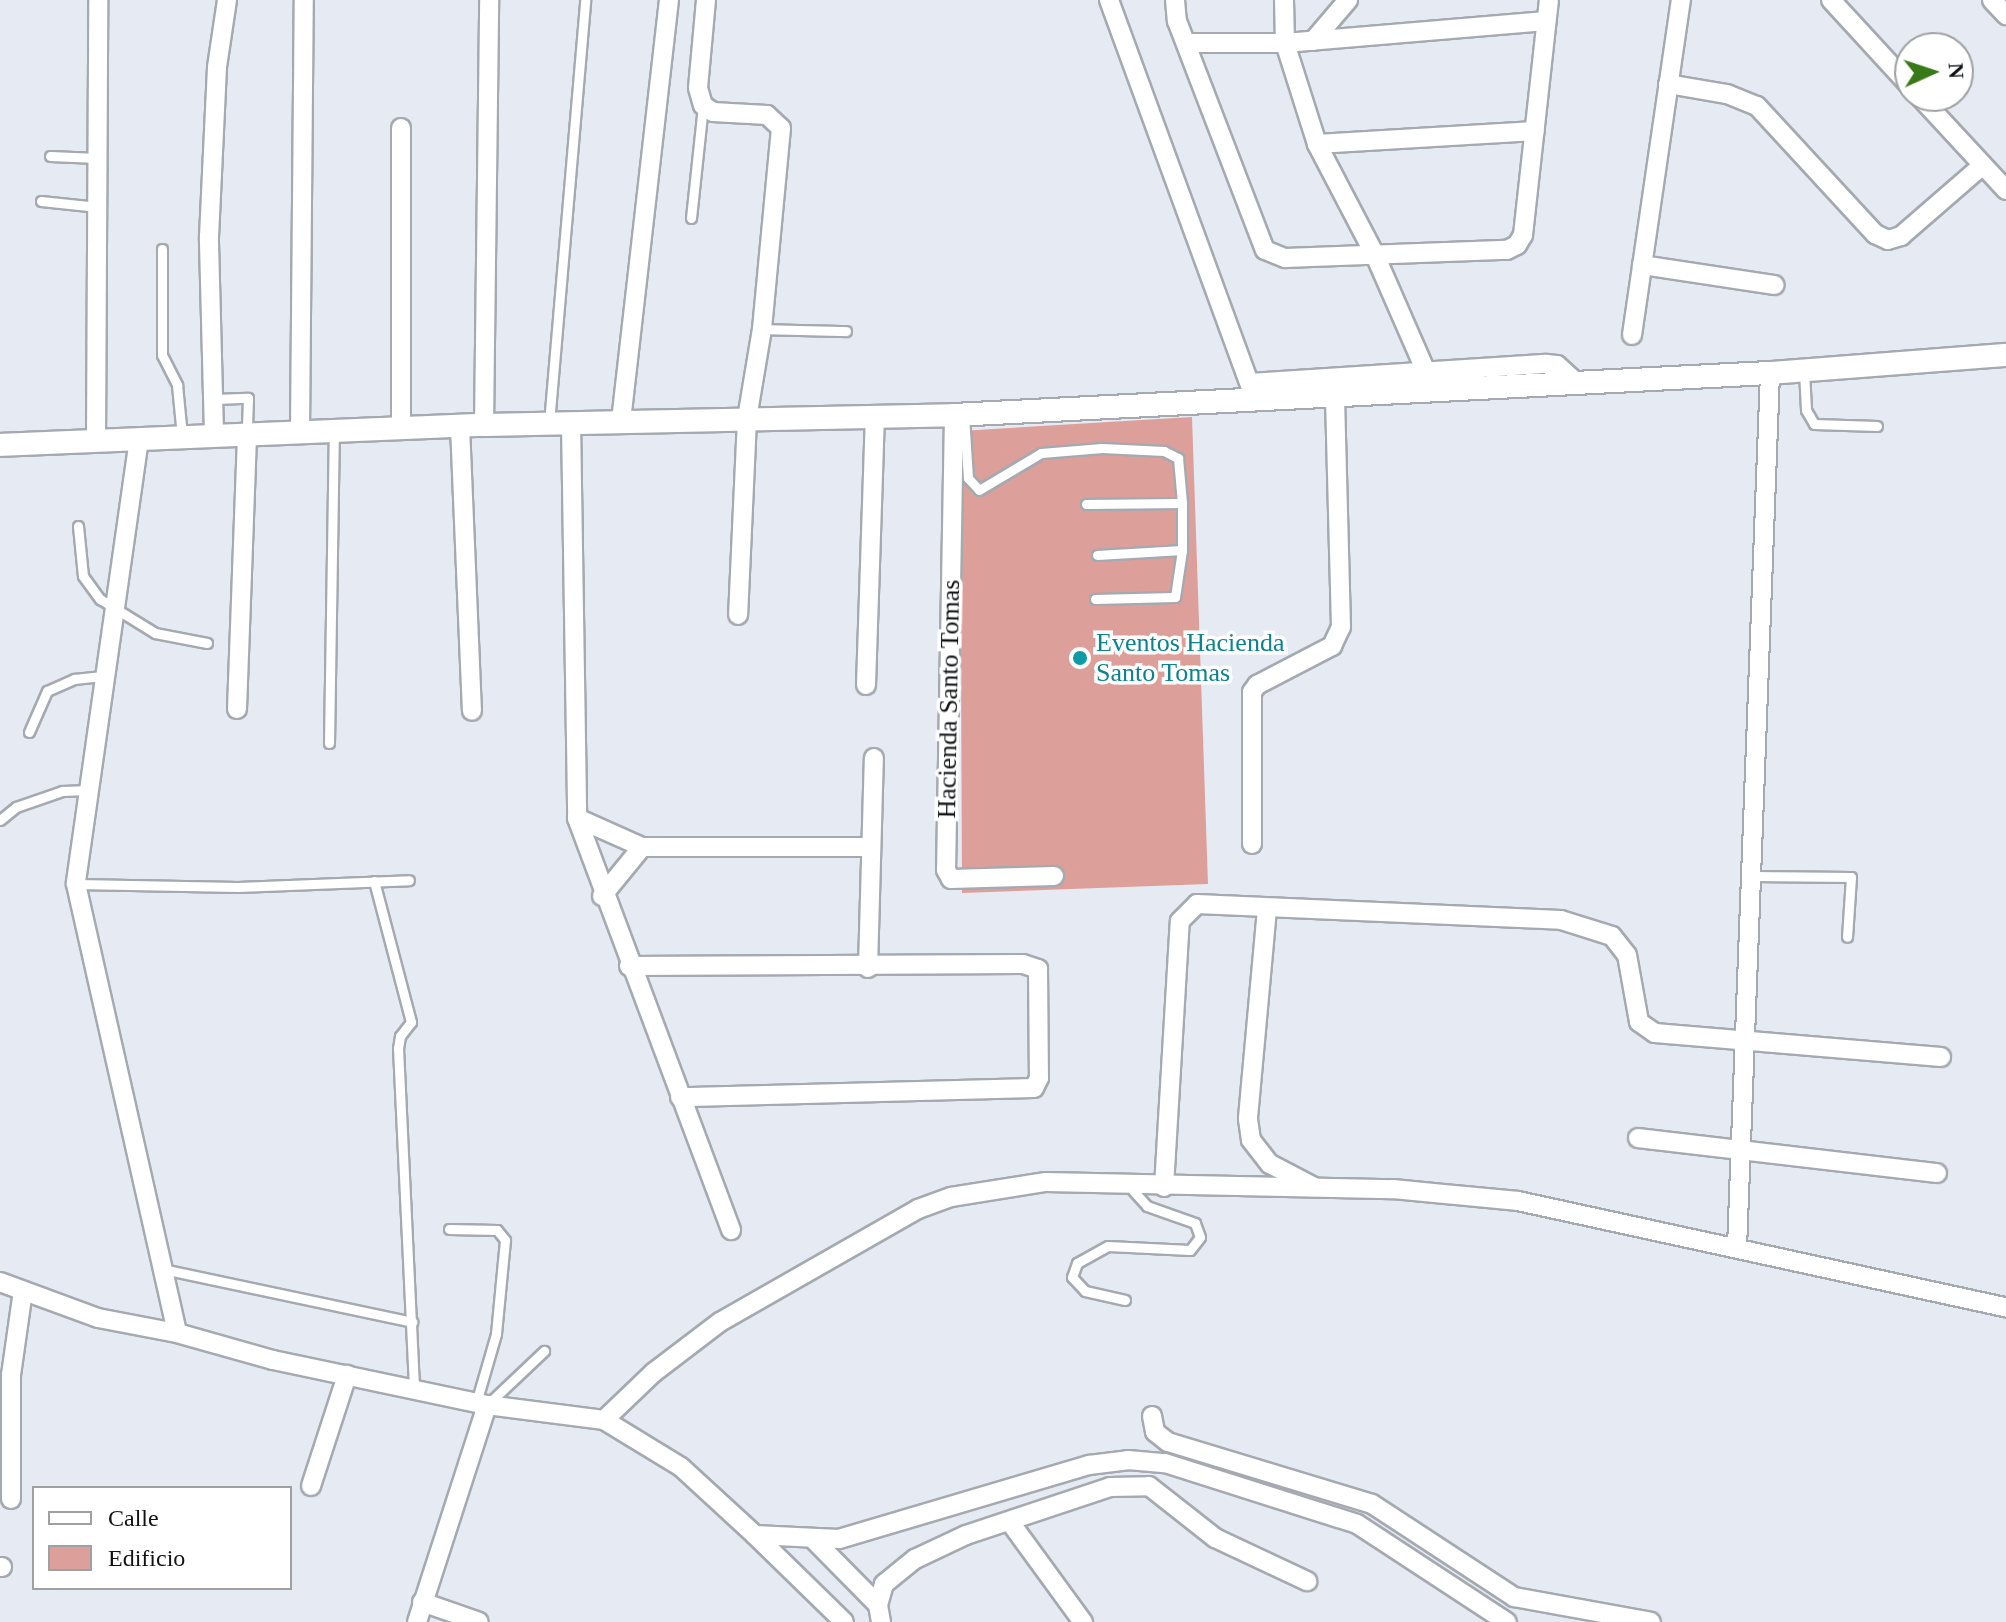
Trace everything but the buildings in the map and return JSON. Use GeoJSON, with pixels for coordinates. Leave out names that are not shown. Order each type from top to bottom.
{"type":"FeatureCollection","features":[{"type":"Feature","properties":{"kind":"street"},"geometry":{"type":"LineString","coordinates":[[96,441],[98,0]]}},
{"type":"Feature","properties":{"kind":"street"},"geometry":{"type":"LineString","coordinates":[[214,434],[209,237],[217,67],[227,0]]}},
{"type":"Feature","properties":{"kind":"street"},"geometry":{"type":"LineString","coordinates":[[300,431],[304,0]]}},
{"type":"Feature","properties":{"kind":"street"},"geometry":{"type":"LineString","coordinates":[[484,425],[489,0]]}},
{"type":"Feature","properties":{"kind":"street"},"geometry":{"type":"LineString","coordinates":[[621,421],[669,0]]}},
{"type":"Feature","properties":{"kind":"street"},"geometry":{"type":"LineString","coordinates":[[706,0],[698,88],[703,105],[713,112],[767,115],[781,128],[762,329],[747,419],[738,615]]}},
{"type":"Feature","properties":{"kind":"street"},"geometry":{"type":"LineString","coordinates":[[1109,0],[1252,391]]}},
{"type":"Feature","properties":{"kind":"street"},"geometry":{"type":"LineString","coordinates":[[1175,0],[1186,43],[1265,250],[1285,258],[1507,250],[1517,245],[1535,131],[1549,0]]}},
{"type":"Feature","properties":{"kind":"street"},"geometry":{"type":"LineString","coordinates":[[1284,0],[1285,43],[1317,144],[1375,255],[1430,382]]}},
{"type":"Feature","properties":{"kind":"street"},"geometry":{"type":"LineString","coordinates":[[1313,41],[1348,0]]}},
{"type":"Feature","properties":{"kind":"street"},"geometry":{"type":"LineString","coordinates":[[1632,335],[1681,0]]}},
{"type":"Feature","properties":{"kind":"street"},"geometry":{"type":"LineString","coordinates":[[1831,0],[1894,69]]}},
{"type":"Feature","properties":{"kind":"street"},"geometry":{"type":"LineString","coordinates":[[1992,0],[2006,15]]}},
{"type":"Feature","properties":{"kind":"street"},"geometry":{"type":"LineString","coordinates":[[1186,43],[1285,43],[1546,21]]}},
{"type":"Feature","properties":{"kind":"street"},"geometry":{"type":"LineString","coordinates":[[1668,84],[1727,94],[1757,106],[1875,234],[1888,240],[1901,236],[1983,165]]}},
{"type":"Feature","properties":{"kind":"street"},"geometry":{"type":"LineString","coordinates":[[1934,112],[2006,190]]}},
{"type":"Feature","properties":{"kind":"street"},"geometry":{"type":"LineString","coordinates":[[401,128],[401,428]]}},
{"type":"Feature","properties":{"kind":"street"},"geometry":{"type":"LineString","coordinates":[[1317,144],[1535,131]]}},
{"type":"Feature","properties":{"kind":"street"},"geometry":{"type":"LineString","coordinates":[[1642,265],[1775,285]]}},
{"type":"Feature","properties":{"kind":"street"},"geometry":{"type":"LineString","coordinates":[[0,445],[484,425],[959,415],[1252,391],[1430,382],[1577,383],[1804,371],[2006,355]]}},
{"type":"Feature","properties":{"kind":"street"},"geometry":{"type":"LineString","coordinates":[[1737,1248],[1770,373]]}},
{"type":"Feature","properties":{"kind":"street"},"geometry":{"type":"LineString","coordinates":[[1252,391],[1335,395],[1430,382]]}},
{"type":"Feature","properties":{"kind":"street"},"geometry":{"type":"LineString","coordinates":[[1252,844],[1252,692],[1257,685],[1332,646],[1341,627],[1335,395]]}},
{"type":"Feature","properties":{"kind":"street","name":"Hacienda Santo Tomas"},"geometry":{"type":"LineString","coordinates":[[959,415],[946,870],[951,879],[1054,876]]}},
{"type":"Feature","properties":{"kind":"street"},"geometry":{"type":"LineString","coordinates":[[866,685],[875,417]]}},
{"type":"Feature","properties":{"kind":"street"},"geometry":{"type":"LineString","coordinates":[[560,423],[577,818],[602,896],[731,1230]]}},
{"type":"Feature","properties":{"kind":"street"},"geometry":{"type":"LineString","coordinates":[[460,426],[472,711]]}},
{"type":"Feature","properties":{"kind":"street"},"geometry":{"type":"LineString","coordinates":[[237,709],[247,433]]}},
{"type":"Feature","properties":{"kind":"street"},"geometry":{"type":"LineString","coordinates":[[139,439],[76,884],[177,1333]]}},
{"type":"Feature","properties":{"kind":"street"},"geometry":{"type":"LineString","coordinates":[[868,968],[874,758]]}},
{"type":"Feature","properties":{"kind":"street"},"geometry":{"type":"LineString","coordinates":[[577,818],[642,847],[871,847]]}},
{"type":"Feature","properties":{"kind":"street"},"geometry":{"type":"LineString","coordinates":[[602,896],[642,847]]}},
{"type":"Feature","properties":{"kind":"street"},"geometry":{"type":"LineString","coordinates":[[1164,1187],[1180,921],[1197,904],[1561,920],[1612,936],[1627,955],[1639,1022],[1655,1033],[1941,1057]]}},
{"type":"Feature","properties":{"kind":"street"},"geometry":{"type":"LineString","coordinates":[[1267,909],[1248,1119],[1251,1140],[1270,1164],[1315,1188]]}},
{"type":"Feature","properties":{"kind":"street"},"geometry":{"type":"LineString","coordinates":[[629,966],[868,968],[1033,964],[1039,1078],[1034,1088],[680,1097]]}},
{"type":"Feature","properties":{"kind":"street"},"geometry":{"type":"LineString","coordinates":[[1638,1138],[1742,1147],[1937,1173]]}},
{"type":"Feature","properties":{"kind":"street"},"geometry":{"type":"LineString","coordinates":[[604,1420],[653,1373],[720,1322],[918,1209],[951,1197],[1046,1182],[1164,1187],[1393,1189],[1518,1201],[2006,1307]]}},
{"type":"Feature","properties":{"kind":"street"},"geometry":{"type":"LineString","coordinates":[[0,1282],[98,1318],[177,1333],[347,1375],[481,1404],[604,1420],[681,1467],[844,1622]]}},
{"type":"Feature","properties":{"kind":"street"},"geometry":{"type":"LineString","coordinates":[[11,1499],[11,1375],[23,1291]]}},
{"type":"Feature","properties":{"kind":"street"},"geometry":{"type":"LineString","coordinates":[[311,1486],[347,1375]]}},
{"type":"Feature","properties":{"kind":"street"},"geometry":{"type":"LineString","coordinates":[[417,1622],[481,1404]]}},
{"type":"Feature","properties":{"kind":"street"},"geometry":{"type":"LineString","coordinates":[[1152,1416],[1155,1432],[1168,1442],[1372,1504],[1514,1597],[1651,1622]]}},
{"type":"Feature","properties":{"kind":"street"},"geometry":{"type":"LineString","coordinates":[[755,1535],[839,1539],[914,1520],[1089,1465],[1128,1460],[1165,1463],[1357,1524],[1504,1620],[1514,1597]]}},
{"type":"Feature","properties":{"kind":"street"},"geometry":{"type":"LineString","coordinates":[[879,1614],[884,1584],[915,1559],[966,1535],[1110,1487],[1149,1486],[1215,1538],[1307,1581]]}},
{"type":"Feature","properties":{"kind":"street"},"geometry":{"type":"LineString","coordinates":[[1010,1522],[1083,1622]]}},
{"type":"Feature","properties":{"kind":"street"},"geometry":{"type":"LineString","coordinates":[[812,1538],[879,1614]]}},
{"type":"Feature","properties":{"kind":"street"},"geometry":{"type":"LineString","coordinates":[[422,1602],[479,1622]]}},
{"type":"Feature","properties":{"kind":"lane"},"geometry":{"type":"LineString","coordinates":[[560,423],[585,0]]}},
{"type":"Feature","properties":{"kind":"lane"},"geometry":{"type":"LineString","coordinates":[[691,218],[703,105]]}},
{"type":"Feature","properties":{"kind":"lane"},"geometry":{"type":"LineString","coordinates":[[50,156],[97,158]]}},
{"type":"Feature","properties":{"kind":"lane"},"geometry":{"type":"LineString","coordinates":[[41,201],[98,207]]}},
{"type":"Feature","properties":{"kind":"lane"},"geometry":{"type":"LineString","coordinates":[[162,249],[162,355],[177,385],[182,436]]}},
{"type":"Feature","properties":{"kind":"lane"},"geometry":{"type":"LineString","coordinates":[[762,329],[846,331]]}},
{"type":"Feature","properties":{"kind":"lane"},"geometry":{"type":"LineString","coordinates":[[1804,371],[1806,410],[1814,424],[1877,426]]}},
{"type":"Feature","properties":{"kind":"lane"},"geometry":{"type":"LineString","coordinates":[[215,399],[248,398],[247,433]]}},
{"type":"Feature","properties":{"kind":"lane"},"geometry":{"type":"LineString","coordinates":[[959,415],[968,478],[979,490],[1041,453],[1133,449],[1178,458],[1182,550],[1175,597],[1095,599]]}},
{"type":"Feature","properties":{"kind":"lane"},"geometry":{"type":"LineString","coordinates":[[329,743],[334,430]]}},
{"type":"Feature","properties":{"kind":"lane"},"geometry":{"type":"LineString","coordinates":[[1086,504],[1182,503]]}},
{"type":"Feature","properties":{"kind":"lane"},"geometry":{"type":"LineString","coordinates":[[78,526],[83,576],[100,599],[115,604],[155,633],[207,643]]}},
{"type":"Feature","properties":{"kind":"lane"},"geometry":{"type":"LineString","coordinates":[[1097,555],[1182,550]]}},
{"type":"Feature","properties":{"kind":"lane"},"geometry":{"type":"LineString","coordinates":[[29,732],[47,691],[74,679],[105,676]]}},
{"type":"Feature","properties":{"kind":"lane"},"geometry":{"type":"LineString","coordinates":[[0,820],[16,807],[62,791],[89,790]]}},
{"type":"Feature","properties":{"kind":"lane"},"geometry":{"type":"LineString","coordinates":[[1752,876],[1851,877],[1847,937]]}},
{"type":"Feature","properties":{"kind":"lane"},"geometry":{"type":"LineString","coordinates":[[76,884],[238,887],[409,880]]}},
{"type":"Feature","properties":{"kind":"lane"},"geometry":{"type":"LineString","coordinates":[[374,881],[411,1022],[400,1036],[398,1048],[414,1389]]}},
{"type":"Feature","properties":{"kind":"lane"},"geometry":{"type":"LineString","coordinates":[[1125,1300],[1085,1291],[1072,1277],[1077,1263],[1108,1246],[1190,1250],[1200,1237],[1195,1223],[1147,1206],[1128,1185]]}},
{"type":"Feature","properties":{"kind":"lane"},"geometry":{"type":"LineString","coordinates":[[449,1229],[497,1230],[505,1240],[496,1334],[481,1404]]}},
{"type":"Feature","properties":{"kind":"lane"},"geometry":{"type":"LineString","coordinates":[[163,1269],[412,1322]]}},
{"type":"Feature","properties":{"kind":"lane"},"geometry":{"type":"LineString","coordinates":[[481,1404],[544,1351]]}},
{"type":"Feature","properties":{"kind":"place","name":"Eventos Hacienda Santo Tomas"},"geometry":{"type":"Point","coordinates":[1080,658]}}]}
